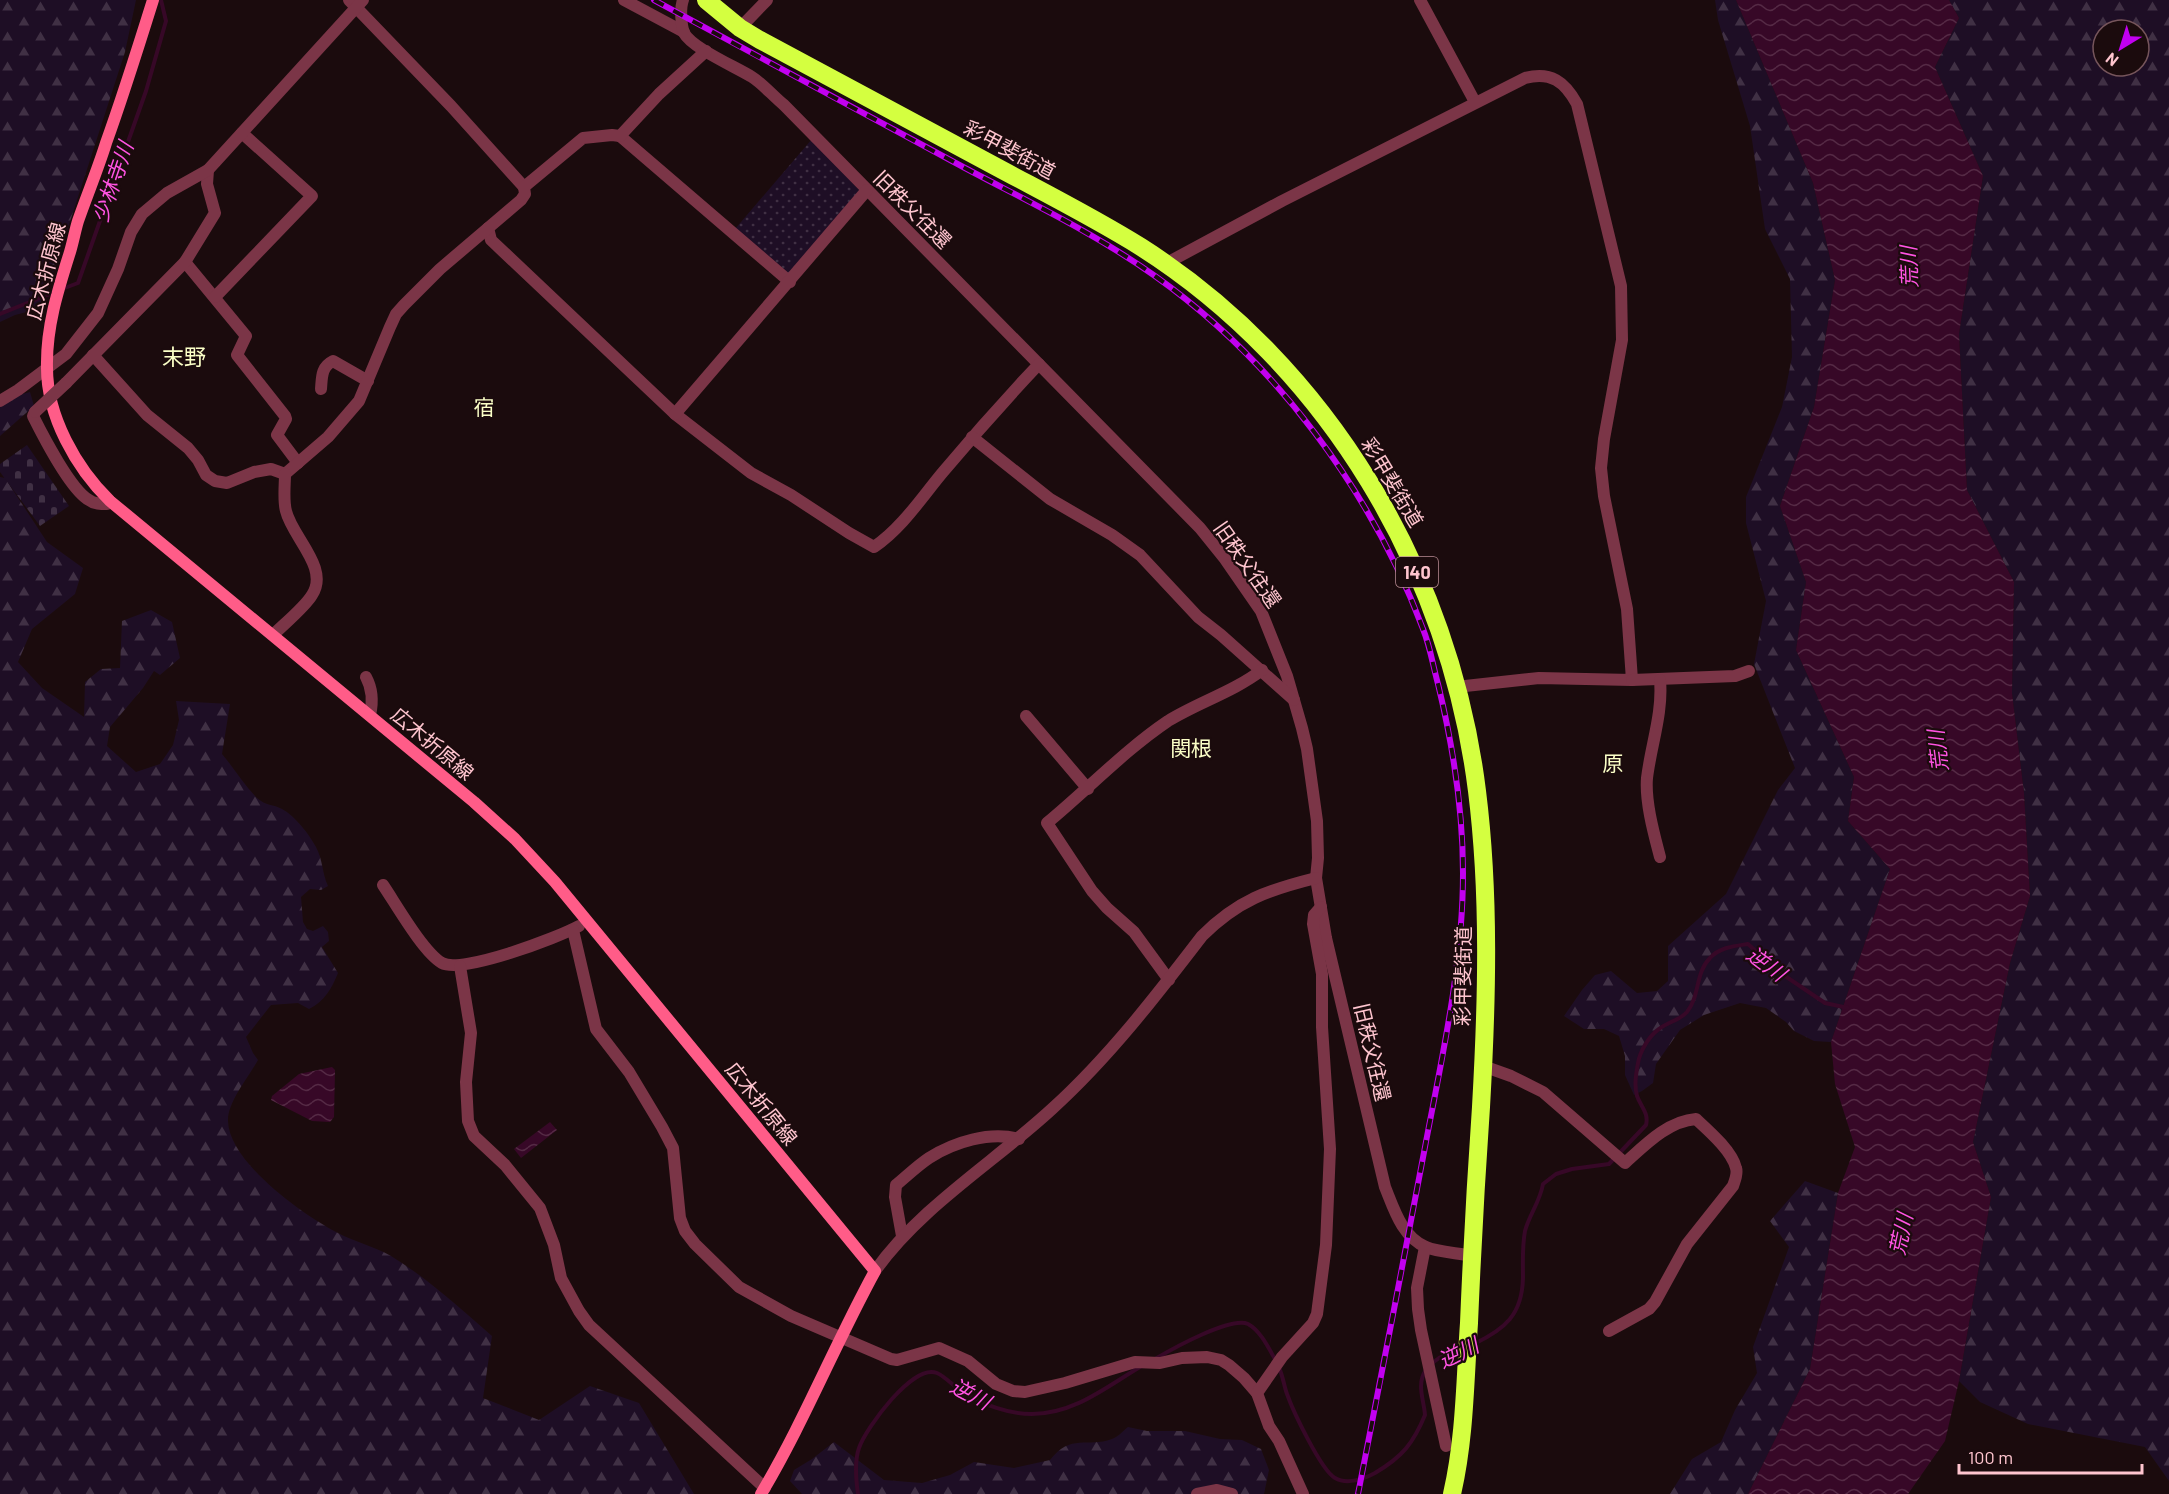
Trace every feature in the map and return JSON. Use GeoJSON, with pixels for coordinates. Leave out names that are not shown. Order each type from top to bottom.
{"type":"FeatureCollection","features":[{"type":"Feature","properties":{"kind":"highway","name":"彩甲斐街道"},"geometry":{"type":"LineString","coordinates":[[706,0],[740,28],[1142,248],[1234,319],[1271,355],[1318,408],[1375,489],[1416,569],[1440,630],[1456,687],[1489,838],[1483,1066],[1464,1413],[1452,1494]]}},
{"type":"Feature","properties":{"kind":"main road","name":"広木折原線"},"geometry":{"type":"LineString","coordinates":[[153,0],[78,222],[49,326],[46,368],[53,405],[65,437],[92,481],[110,501],[370,715],[515,839],[555,882],[875,1271]]}},
{"type":"Feature","properties":{"kind":"main road"},"geometry":{"type":"LineString","coordinates":[[763,1491],[797,1430],[875,1271]]}},
{"type":"Feature","properties":{"kind":"street","name":"旧秩父往還"},"geometry":{"type":"LineString","coordinates":[[624,0],[684,32],[706,51],[754,78],[784,105],[1200,528],[1261,611],[1281,658],[1307,749],[1315,810],[1318,858],[1316,878],[1321,907],[1333,968],[1385,1187],[1398,1221],[1425,1247]]}},
{"type":"Feature","properties":{"kind":"street"},"geometry":{"type":"LineString","coordinates":[[683,0],[681,4],[684,32]]}},
{"type":"Feature","properties":{"kind":"street"},"geometry":{"type":"LineString","coordinates":[[740,28],[767,0]]}},
{"type":"Feature","properties":{"kind":"street"},"geometry":{"type":"LineString","coordinates":[[1420,0],[1475,102]]}},
{"type":"Feature","properties":{"kind":"street"},"geometry":{"type":"LineString","coordinates":[[0,401],[66,354],[98,313],[118,269],[131,232],[142,214],[167,193],[208,170],[356,3],[524,187],[525,194],[521,200],[440,269],[396,314],[359,401],[328,437],[285,474],[285,510],[318,575],[313,595],[273,635]]}},
{"type":"Feature","properties":{"kind":"street"},"geometry":{"type":"LineString","coordinates":[[620,136],[659,94],[706,51]]}},
{"type":"Feature","properties":{"kind":"street"},"geometry":{"type":"LineString","coordinates":[[1165,264],[1475,102],[1534,75],[1553,78],[1563,83],[1577,104],[1621,286],[1623,340],[1604,439],[1601,468],[1604,496],[1627,609],[1632,680]]}},
{"type":"Feature","properties":{"kind":"street"},"geometry":{"type":"LineString","coordinates":[[214,297],[312,196],[242,133]]}},
{"type":"Feature","properties":{"kind":"street"},"geometry":{"type":"LineString","coordinates":[[524,187],[583,138],[620,136],[790,282]]}},
{"type":"Feature","properties":{"kind":"street"},"geometry":{"type":"LineString","coordinates":[[110,501],[107,504],[97,504],[88,500],[80,492],[54,456],[33,416],[34,412],[66,383],[185,262],[215,213],[207,183],[208,170]]}},
{"type":"Feature","properties":{"kind":"street"},"geometry":{"type":"LineString","coordinates":[[675,414],[867,190]]}},
{"type":"Feature","properties":{"kind":"street"},"geometry":{"type":"LineString","coordinates":[[488,228],[492,240],[675,414],[752,473],[874,547],[902,521],[972,437],[1039,364]]}},
{"type":"Feature","properties":{"kind":"street"},"geometry":{"type":"LineString","coordinates":[[185,262],[246,336],[237,355],[285,416],[286,419],[277,435],[298,463]]}},
{"type":"Feature","properties":{"kind":"street"},"geometry":{"type":"LineString","coordinates":[[93,355],[147,415],[188,448],[206,475],[215,481],[227,483],[271,468],[285,474]]}},
{"type":"Feature","properties":{"kind":"street"},"geometry":{"type":"LineString","coordinates":[[321,389],[322,374],[326,365],[333,361],[368,381]]}},
{"type":"Feature","properties":{"kind":"street"},"geometry":{"type":"LineString","coordinates":[[972,437],[1050,500],[1112,535],[1140,555],[1198,617],[1262,670],[1295,701]]}},
{"type":"Feature","properties":{"kind":"street"},"geometry":{"type":"LineString","coordinates":[[1169,980],[1134,932],[1092,891],[1047,823],[1153,732],[1169,721],[1242,684],[1262,670]]}},
{"type":"Feature","properties":{"kind":"street"},"geometry":{"type":"LineString","coordinates":[[1456,687],[1539,678],[1660,680],[1735,676],[1749,671]]}},
{"type":"Feature","properties":{"kind":"street"},"geometry":{"type":"LineString","coordinates":[[366,677],[372,695],[370,715]]}},
{"type":"Feature","properties":{"kind":"street"},"geometry":{"type":"LineString","coordinates":[[1660,680],[1660,705],[1647,779],[1647,796],[1660,857]]}},
{"type":"Feature","properties":{"kind":"street"},"geometry":{"type":"LineString","coordinates":[[1026,716],[1088,789]]}},
{"type":"Feature","properties":{"kind":"street"},"geometry":{"type":"LineString","coordinates":[[875,1271],[902,1236],[1055,1107],[1115,1044],[1169,980],[1202,936],[1231,910],[1255,897],[1290,884],[1316,878]]}},
{"type":"Feature","properties":{"kind":"street"},"geometry":{"type":"LineString","coordinates":[[383,885],[428,950],[444,964],[460,966],[501,956],[573,930],[588,922]]}},
{"type":"Feature","properties":{"kind":"street"},"geometry":{"type":"LineString","coordinates":[[1257,1393],[1282,1357],[1312,1323],[1317,1314],[1326,1245],[1330,1149],[1322,1027],[1322,974],[1313,924],[1314,915],[1321,907]]}},
{"type":"Feature","properties":{"kind":"street"},"geometry":{"type":"LineString","coordinates":[[573,930],[596,1029],[629,1072],[662,1126],[672,1148],[680,1218],[685,1231],[695,1244],[739,1287],[791,1316],[897,1360],[939,1348],[947,1350],[968,1361],[996,1384],[1013,1391],[1025,1392],[1055,1385],[1134,1362],[1160,1364],[1182,1358],[1207,1357],[1221,1360],[1244,1377],[1257,1393],[1269,1425],[1279,1441],[1303,1494]]}},
{"type":"Feature","properties":{"kind":"street"},"geometry":{"type":"LineString","coordinates":[[460,966],[471,1032],[466,1082],[468,1121],[474,1136],[505,1165],[540,1208],[554,1245],[561,1278],[589,1325],[763,1491]]}},
{"type":"Feature","properties":{"kind":"street"},"geometry":{"type":"LineString","coordinates":[[1483,1066],[1511,1076],[1543,1092],[1625,1163],[1654,1136],[1696,1119],[1717,1138],[1736,1167],[1737,1177],[1733,1186],[1687,1244],[1650,1309],[1609,1331]]}},
{"type":"Feature","properties":{"kind":"street"},"geometry":{"type":"LineString","coordinates":[[902,1236],[895,1197],[896,1185],[928,1159],[958,1144],[1007,1136],[1019,1138]]}},
{"type":"Feature","properties":{"kind":"street"},"geometry":{"type":"LineString","coordinates":[[1446,1446],[1421,1330],[1417,1288],[1425,1247],[1472,1256]]}},
{"type":"Feature","properties":{"kind":"street"},"geometry":{"type":"LineString","coordinates":[[1197,1494],[1217,1490],[1232,1494]]}},
{"type":"Feature","properties":{"kind":"green space"},"geometry":{"type":"Polygon","coordinates":[[[0,0],[136,0],[125,52],[42,308],[15,315],[0,322],[0,0]]]}},
{"type":"Feature","properties":{"kind":"green space"},"geometry":{"type":"Polygon","coordinates":[[[1715,0],[1736,0],[1813,183],[1835,280],[1814,407],[1780,506],[1806,582],[1796,650],[1854,777],[1848,821],[1890,869],[1831,1042],[1814,1041],[1794,1031],[1786,1022],[1766,1008],[1740,1003],[1704,1015],[1680,1030],[1656,1064],[1653,1083],[1634,1095],[1625,1075],[1625,1056],[1619,1036],[1604,1029],[1584,1029],[1564,1016],[1595,975],[1611,971],[1637,993],[1657,991],[1668,981],[1668,946],[1726,894],[1778,790],[1795,768],[1754,664],[1766,601],[1746,523],[1746,497],[1782,407],[1792,357],[1790,279],[1765,229],[1750,126],[1718,20],[1715,0]]]}},
{"type":"Feature","properties":{"kind":"green space"},"geometry":{"type":"Polygon","coordinates":[[[1949,0],[2169,0],[2169,1481],[2145,1447],[2028,1424],[1980,1402],[1959,1381],[1991,1197],[1973,1142],[2010,963],[2030,896],[2024,793],[2012,693],[2014,582],[1967,490],[1959,334],[1983,176],[1935,67],[1959,18],[1949,0]]]}},
{"type":"Feature","properties":{"kind":"green space"},"geometry":{"type":"Polygon","coordinates":[[[812,139],[861,192],[789,276],[735,229],[812,139]]]}},
{"type":"Feature","properties":{"kind":"green space"},"geometry":{"type":"Polygon","coordinates":[[[30,392],[34,406],[0,436],[0,406],[19,395],[30,392]]]}},
{"type":"Feature","properties":{"kind":"green space"},"geometry":{"type":"Polygon","coordinates":[[[27,445],[69,506],[40,526],[0,472],[0,464],[27,445]]]}},
{"type":"Feature","properties":{"kind":"green space"},"geometry":{"type":"Polygon","coordinates":[[[0,477],[5,478],[47,542],[83,568],[75,594],[32,629],[18,662],[42,688],[84,717],[85,682],[101,669],[120,668],[122,621],[151,610],[172,622],[180,658],[160,675],[154,671],[143,688],[110,727],[107,746],[136,772],[160,764],[173,745],[179,720],[176,701],[230,704],[222,754],[257,798],[282,809],[297,821],[318,852],[328,886],[321,890],[310,889],[301,897],[303,922],[307,929],[313,931],[323,926],[328,932],[329,941],[322,947],[338,973],[327,994],[319,1003],[309,1009],[298,1003],[271,1005],[246,1037],[258,1060],[231,1106],[228,1121],[232,1137],[241,1153],[254,1169],[287,1200],[336,1232],[384,1253],[404,1265],[443,1294],[492,1336],[483,1398],[539,1420],[590,1386],[639,1403],[694,1494],[0,1494],[0,477]]]}},
{"type":"Feature","properties":{"kind":"green space"},"geometry":{"type":"Polygon","coordinates":[[[1805,1181],[1838,1193],[1810,1369],[1748,1494],[1670,1494],[1692,1459],[1721,1442],[1735,1410],[1757,1373],[1753,1347],[1789,1247],[1770,1221],[1805,1181]]]}},
{"type":"Feature","properties":{"kind":"green space"},"geometry":{"type":"Polygon","coordinates":[[[1128,1427],[1147,1431],[1185,1431],[1220,1439],[1242,1440],[1261,1449],[1269,1470],[1264,1494],[802,1494],[790,1481],[794,1470],[834,1442],[884,1480],[922,1483],[950,1475],[974,1462],[1014,1468],[1050,1460],[1072,1444],[1112,1439],[1128,1427]]]}},
{"type":"Feature","properties":{"kind":"water","name":"荒川"},"geometry":{"type":"Polygon","coordinates":[[[1736,0],[1949,0],[1959,18],[1935,67],[1983,176],[1959,334],[1967,490],[2014,582],[2012,693],[2024,793],[2030,896],[2010,963],[1973,1142],[1991,1197],[1959,1381],[1945,1441],[1908,1494],[1748,1494],[1810,1369],[1838,1193],[1855,1147],[1835,1084],[1831,1042],[1890,869],[1848,821],[1854,777],[1796,650],[1806,582],[1780,506],[1814,407],[1835,280],[1813,183],[1736,0]]]}},
{"type":"Feature","properties":{"kind":"water"},"geometry":{"type":"Polygon","coordinates":[[[332,1067],[335,1070],[334,1117],[330,1122],[312,1121],[271,1100],[272,1096],[299,1074],[332,1067]]]}},
{"type":"Feature","properties":{"kind":"water"},"geometry":{"type":"Polygon","coordinates":[[[550,1122],[557,1130],[521,1158],[514,1149],[550,1122]]]}},
{"type":"Feature","properties":{"kind":"waterway","name":"少林寺川"},"geometry":{"type":"LineString","coordinates":[[62,289],[78,283],[146,91],[166,21],[161,0]]}},
{"type":"Feature","properties":{"kind":"waterway","name":"少林寺川"},"geometry":{"type":"LineString","coordinates":[[0,314],[55,292]]}},
{"type":"Feature","properties":{"kind":"waterway","name":"逆川"},"geometry":{"type":"LineString","coordinates":[[1474,1344],[1503,1326],[1510,1319],[1519,1302],[1522,1291],[1525,1231],[1543,1184],[1556,1174],[1572,1169],[1609,1164],[1646,1125],[1646,1113],[1637,1096],[1636,1088],[1639,1058],[1655,1032],[1687,1012],[1694,999],[1705,964],[1714,954],[1728,948],[1748,944],[1779,972],[1825,1003],[1848,1008]]}},
{"type":"Feature","properties":{"kind":"waterway","name":"逆川"},"geometry":{"type":"LineString","coordinates":[[1155,1359],[1216,1329],[1240,1323],[1248,1324],[1257,1331],[1276,1361]]}},
{"type":"Feature","properties":{"kind":"waterway","name":"逆川"},"geometry":{"type":"LineString","coordinates":[[1431,1364],[1439,1358],[1461,1350]]}},
{"type":"Feature","properties":{"kind":"waterway","name":"逆川"},"geometry":{"type":"LineString","coordinates":[[858,1494],[856,1459],[863,1439],[892,1399],[916,1378],[927,1373],[937,1373],[971,1397],[988,1405],[1032,1414],[1047,1413],[1076,1404],[1140,1367]]}},
{"type":"Feature","properties":{"kind":"waterway","name":"逆川"},"geometry":{"type":"LineString","coordinates":[[1279,1368],[1290,1402],[1322,1464],[1335,1478],[1345,1481],[1361,1479],[1375,1473],[1406,1449],[1425,1415],[1421,1381],[1426,1370]]}},
{"type":"Feature","properties":{"kind":"railway"},"geometry":{"type":"LineString","coordinates":[[654,0],[1062,219],[1155,276],[1199,310],[1240,348],[1279,389],[1315,433],[1376,528],[1402,578],[1428,642],[1448,731],[1461,825],[1462,907],[1455,976],[1444,1045],[1358,1494]]}},
{"type":"Feature","properties":{"kind":"district","name":"末野"},"geometry":{"type":"Point","coordinates":[184,356]}},
{"type":"Feature","properties":{"kind":"district","name":"宿"},"geometry":{"type":"Point","coordinates":[484,406]}},
{"type":"Feature","properties":{"kind":"district","name":"関根"},"geometry":{"type":"Point","coordinates":[1191,747]}},
{"type":"Feature","properties":{"kind":"district","name":"原"},"geometry":{"type":"Point","coordinates":[1613,762]}}]}
